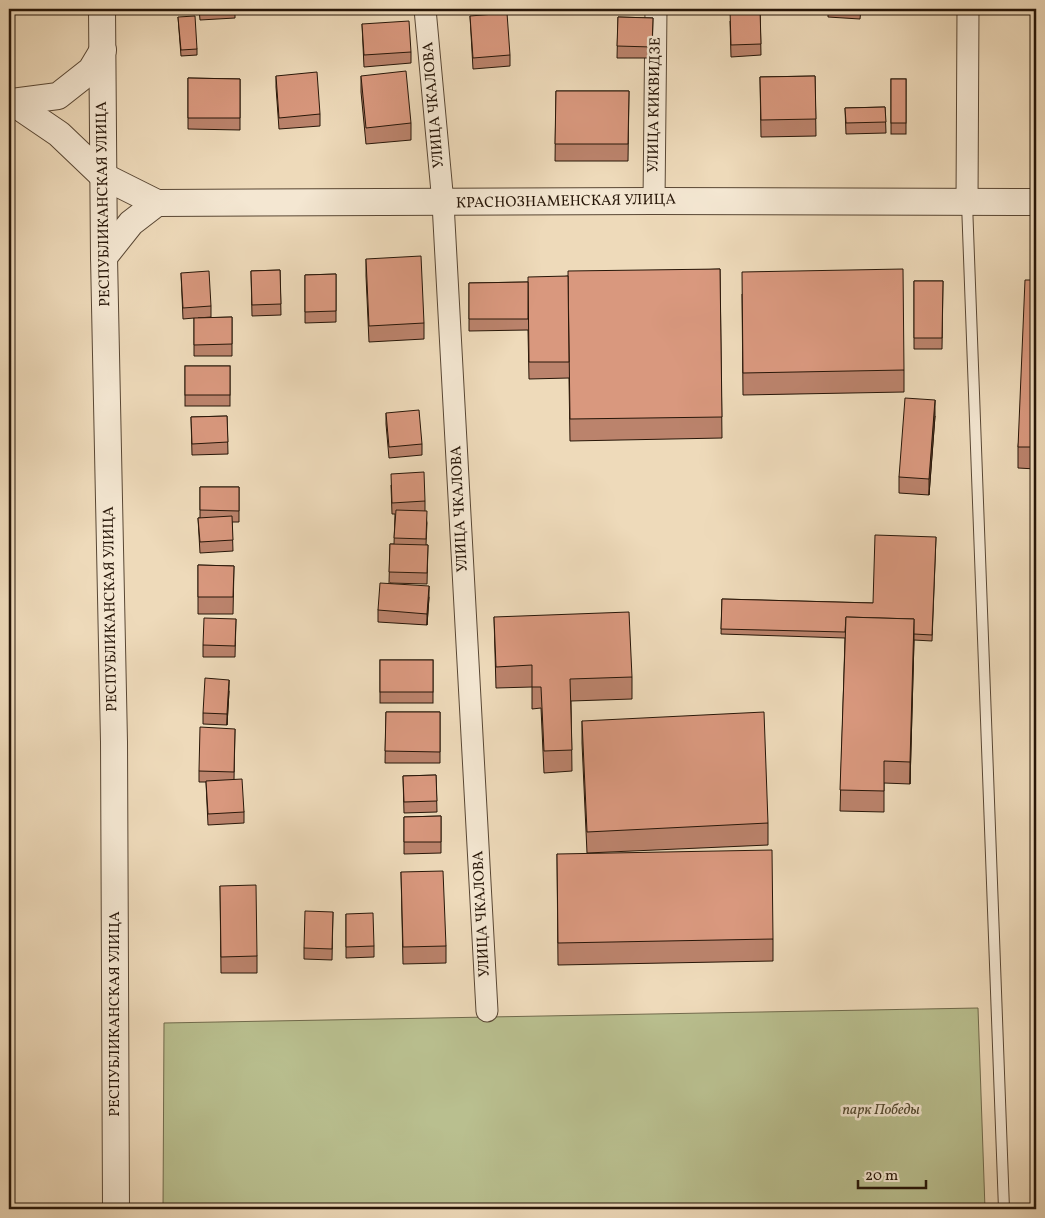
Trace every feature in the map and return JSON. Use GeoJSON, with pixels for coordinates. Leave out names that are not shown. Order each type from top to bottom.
{"type":"FeatureCollection","features":[{"type":"Feature","properties":{"kind":"street","name":"РЕСПУБЛИКАНСКАЯ УЛИЦА"},"geometry":{"type":"LineString","coordinates":[[102,9],[104,256],[114,742],[116,1209]]}},
{"type":"Feature","properties":{"kind":"street","name":"УЛИЦА ЧКАЛОВА"},"geometry":{"type":"LineString","coordinates":[[425,9],[443,203],[487,1011]]}},
{"type":"Feature","properties":{"kind":"street","name":"УЛИЦА КИКВИДЗЕ"},"geometry":{"type":"LineString","coordinates":[[654,201],[656,9]]}},
{"type":"Feature","properties":{"kind":"street"},"geometry":{"type":"LineString","coordinates":[[967,202],[968,9]]}},
{"type":"Feature","properties":{"kind":"street"},"geometry":{"type":"LineString","coordinates":[[10,102],[58,96],[91,70],[103,50]]}},
{"type":"Feature","properties":{"kind":"street","name":"КРАСНОЗНАМЕНСКАЯ УЛИЦА"},"geometry":{"type":"LineString","coordinates":[[10,102],[59,134],[103,176],[157,204],[654,201],[1036,202]]}},
{"type":"Feature","properties":{"kind":"street"},"geometry":{"type":"LineString","coordinates":[[104,256],[131,223],[157,204]]}},
{"type":"Feature","properties":{"kind":"lane"},"geometry":{"type":"LineString","coordinates":[[967,202],[1004,1209]]}},
{"type":"Feature","properties":{"kind":"green space","name":"парк Победы"},"geometry":{"type":"Polygon","coordinates":[[[978,1008],[985,1209],[163,1209],[164,1023],[978,1008]]]}},
{"type":"Feature","properties":{"kind":"building"},"geometry":{"type":"Polygon","coordinates":[[[760,9],[761,44],[731,45],[730,10],[760,9]]]}},
{"type":"Feature","properties":{"kind":"building"},"geometry":{"type":"Polygon","coordinates":[[[507,13],[510,55],[473,58],[470,16],[507,13]]]}},
{"type":"Feature","properties":{"kind":"building"},"geometry":{"type":"Polygon","coordinates":[[[195,16],[197,49],[181,50],[178,17],[195,16]]]}},
{"type":"Feature","properties":{"kind":"building"},"geometry":{"type":"Polygon","coordinates":[[[618,17],[653,18],[652,47],[617,46],[618,17]]]}},
{"type":"Feature","properties":{"kind":"building"},"geometry":{"type":"Polygon","coordinates":[[[409,21],[411,52],[364,55],[362,24],[409,21]]]}},
{"type":"Feature","properties":{"kind":"building"},"geometry":{"type":"Polygon","coordinates":[[[406,71],[411,123],[366,128],[361,76],[406,71]]]}},
{"type":"Feature","properties":{"kind":"building"},"geometry":{"type":"Polygon","coordinates":[[[317,72],[320,114],[279,118],[276,76],[317,72]]]}},
{"type":"Feature","properties":{"kind":"building"},"geometry":{"type":"Polygon","coordinates":[[[815,76],[816,119],[761,120],[760,77],[815,76]]]}},
{"type":"Feature","properties":{"kind":"building"},"geometry":{"type":"Polygon","coordinates":[[[188,78],[240,79],[240,118],[188,118],[188,78]]]}},
{"type":"Feature","properties":{"kind":"building"},"geometry":{"type":"Polygon","coordinates":[[[891,79],[906,79],[906,123],[891,123],[891,79]]]}},
{"type":"Feature","properties":{"kind":"building"},"geometry":{"type":"Polygon","coordinates":[[[556,91],[629,91],[628,144],[555,144],[556,91]]]}},
{"type":"Feature","properties":{"kind":"building"},"geometry":{"type":"Polygon","coordinates":[[[885,107],[886,122],[846,123],[845,108],[885,107]]]}},
{"type":"Feature","properties":{"kind":"building"},"geometry":{"type":"Polygon","coordinates":[[[421,256],[424,323],[369,326],[366,259],[421,256]]]}},
{"type":"Feature","properties":{"kind":"building"},"geometry":{"type":"Polygon","coordinates":[[[720,269],[722,417],[570,419],[568,271],[720,269]]]}},
{"type":"Feature","properties":{"kind":"building"},"geometry":{"type":"Polygon","coordinates":[[[903,269],[904,370],[743,373],[742,272],[903,269]]]}},
{"type":"Feature","properties":{"kind":"building"},"geometry":{"type":"Polygon","coordinates":[[[280,270],[281,304],[252,305],[251,271],[280,270]]]}},
{"type":"Feature","properties":{"kind":"building"},"geometry":{"type":"Polygon","coordinates":[[[209,271],[211,306],[183,308],[181,273],[209,271]]]}},
{"type":"Feature","properties":{"kind":"building"},"geometry":{"type":"Polygon","coordinates":[[[336,274],[336,311],[305,312],[305,275],[336,274]]]}},
{"type":"Feature","properties":{"kind":"building"},"geometry":{"type":"Polygon","coordinates":[[[568,276],[569,362],[529,362],[528,277],[568,276]]]}},
{"type":"Feature","properties":{"kind":"building"},"geometry":{"type":"Polygon","coordinates":[[[1025,280],[1036,280],[1036,447],[1018,447],[1025,280]]]}},
{"type":"Feature","properties":{"kind":"building"},"geometry":{"type":"Polygon","coordinates":[[[914,281],[943,281],[942,338],[914,338],[914,281]]]}},
{"type":"Feature","properties":{"kind":"building"},"geometry":{"type":"Polygon","coordinates":[[[528,282],[528,319],[469,319],[469,283],[528,282]]]}},
{"type":"Feature","properties":{"kind":"building"},"geometry":{"type":"Polygon","coordinates":[[[232,317],[232,344],[194,345],[194,318],[232,317]]]}},
{"type":"Feature","properties":{"kind":"building"},"geometry":{"type":"Polygon","coordinates":[[[185,366],[230,366],[230,395],[185,395],[185,366]]]}},
{"type":"Feature","properties":{"kind":"building"},"geometry":{"type":"Polygon","coordinates":[[[905,398],[935,400],[929,479],[899,477],[905,398]]]}},
{"type":"Feature","properties":{"kind":"building"},"geometry":{"type":"Polygon","coordinates":[[[419,410],[422,444],[389,447],[386,413],[419,410]]]}},
{"type":"Feature","properties":{"kind":"building"},"geometry":{"type":"Polygon","coordinates":[[[227,416],[228,442],[192,444],[191,417],[227,416]]]}},
{"type":"Feature","properties":{"kind":"building"},"geometry":{"type":"Polygon","coordinates":[[[424,472],[425,501],[392,503],[391,474],[424,472]]]}},
{"type":"Feature","properties":{"kind":"building"},"geometry":{"type":"Polygon","coordinates":[[[200,487],[239,487],[239,511],[200,510],[200,487]]]}},
{"type":"Feature","properties":{"kind":"building"},"geometry":{"type":"Polygon","coordinates":[[[396,510],[427,511],[426,539],[394,538],[396,510]]]}},
{"type":"Feature","properties":{"kind":"building"},"geometry":{"type":"Polygon","coordinates":[[[232,516],[233,540],[200,542],[198,518],[232,516]]]}},
{"type":"Feature","properties":{"kind":"building"},"geometry":{"type":"Polygon","coordinates":[[[875,535],[936,537],[932,635],[914,634],[914,619],[846,617],[845,632],[721,629],[722,599],[873,603],[875,535]]]}},
{"type":"Feature","properties":{"kind":"building"},"geometry":{"type":"Polygon","coordinates":[[[390,544],[428,545],[427,573],[389,572],[390,544]]]}},
{"type":"Feature","properties":{"kind":"building"},"geometry":{"type":"Polygon","coordinates":[[[198,565],[234,566],[233,597],[198,597],[198,565]]]}},
{"type":"Feature","properties":{"kind":"building"},"geometry":{"type":"Polygon","coordinates":[[[380,583],[429,586],[427,614],[378,610],[380,583]]]}},
{"type":"Feature","properties":{"kind":"building"},"geometry":{"type":"Polygon","coordinates":[[[629,612],[632,677],[570,679],[572,750],[544,751],[541,687],[532,687],[532,665],[496,667],[494,617],[629,612]]]}},
{"type":"Feature","properties":{"kind":"building"},"geometry":{"type":"Polygon","coordinates":[[[846,617],[914,619],[910,762],[884,761],[884,791],[840,790],[846,617]]]}},
{"type":"Feature","properties":{"kind":"building"},"geometry":{"type":"Polygon","coordinates":[[[204,618],[236,619],[235,646],[203,645],[204,618]]]}},
{"type":"Feature","properties":{"kind":"building"},"geometry":{"type":"Polygon","coordinates":[[[380,660],[433,660],[433,692],[380,692],[380,660]]]}},
{"type":"Feature","properties":{"kind":"building"},"geometry":{"type":"Polygon","coordinates":[[[205,678],[229,680],[227,714],[203,713],[205,678]]]}},
{"type":"Feature","properties":{"kind":"building"},"geometry":{"type":"Polygon","coordinates":[[[386,712],[440,712],[440,752],[385,751],[386,712]]]}},
{"type":"Feature","properties":{"kind":"building"},"geometry":{"type":"Polygon","coordinates":[[[764,712],[768,823],[587,832],[582,721],[764,712]]]}},
{"type":"Feature","properties":{"kind":"building"},"geometry":{"type":"Polygon","coordinates":[[[200,727],[235,729],[234,772],[199,771],[200,727]]]}},
{"type":"Feature","properties":{"kind":"building"},"geometry":{"type":"Polygon","coordinates":[[[436,775],[437,801],[404,802],[403,776],[436,775]]]}},
{"type":"Feature","properties":{"kind":"building"},"geometry":{"type":"Polygon","coordinates":[[[242,779],[244,812],[208,814],[206,781],[242,779]]]}},
{"type":"Feature","properties":{"kind":"building"},"geometry":{"type":"Polygon","coordinates":[[[441,816],[441,842],[404,842],[404,817],[441,816]]]}},
{"type":"Feature","properties":{"kind":"building"},"geometry":{"type":"Polygon","coordinates":[[[772,850],[773,939],[558,943],[557,854],[772,850]]]}},
{"type":"Feature","properties":{"kind":"building"},"geometry":{"type":"Polygon","coordinates":[[[443,871],[446,946],[403,947],[401,872],[443,871]]]}},
{"type":"Feature","properties":{"kind":"building"},"geometry":{"type":"Polygon","coordinates":[[[256,885],[257,956],[221,957],[220,886],[256,885]]]}},
{"type":"Feature","properties":{"kind":"building"},"geometry":{"type":"Polygon","coordinates":[[[305,911],[333,912],[332,949],[304,948],[305,911]]]}},
{"type":"Feature","properties":{"kind":"building"},"geometry":{"type":"Polygon","coordinates":[[[373,913],[374,946],[346,947],[346,914],[373,913]]]}}]}
